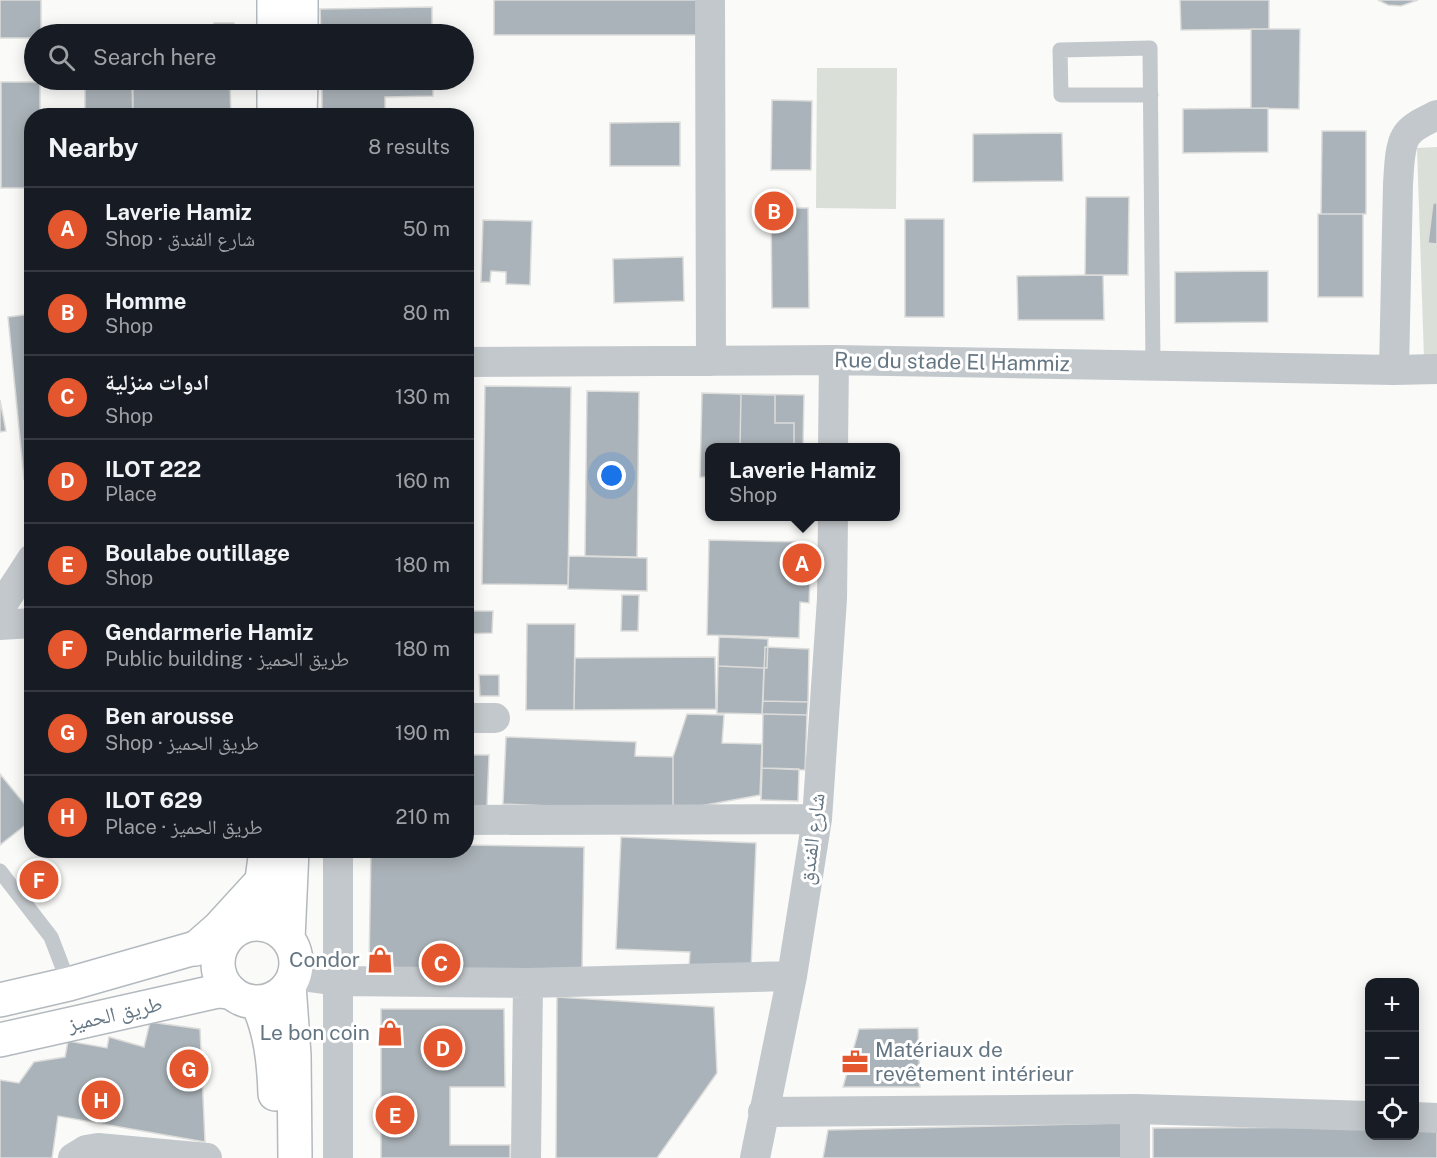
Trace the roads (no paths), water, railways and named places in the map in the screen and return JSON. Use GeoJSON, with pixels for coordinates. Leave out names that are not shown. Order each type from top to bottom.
{"type":"FeatureCollection","features":[{"type":"Feature","properties":{"kind":"main road"},"geometry":{"type":"LineString","coordinates":[[274,0],[274,24]]}},
{"type":"Feature","properties":{"kind":"main road"},"geometry":{"type":"LineString","coordinates":[[301,0],[301,24]]}},
{"type":"Feature","properties":{"kind":"main road"},"geometry":{"type":"LineString","coordinates":[[273,108],[274,90]]}},
{"type":"Feature","properties":{"kind":"main road"},"geometry":{"type":"LineString","coordinates":[[300,108],[301,90]]}},
{"type":"Feature","properties":{"kind":"main road"},"geometry":{"type":"LineString","coordinates":[[288,939],[292,858]]}},
{"type":"Feature","properties":{"kind":"main road"},"geometry":{"type":"LineString","coordinates":[[256,923],[264,866]]}},
{"type":"Feature","properties":{"kind":"main road"},"geometry":{"type":"LineString","coordinates":[[210,944],[264,866]]}},
{"type":"Feature","properties":{"kind":"main road"},"geometry":{"type":"LineString","coordinates":[[210,944],[244,925],[256,923],[280,930],[294,950],[296,963],[292,980],[295,1158]]}},
{"type":"Feature","properties":{"kind":"main road"},"geometry":{"type":"LineString","coordinates":[[210,944],[219,950],[217,963],[219,975],[225,986],[265,1024],[272,1057],[276,1101],[275,1158]]}},
{"type":"Feature","properties":{"kind":"main road","name":"طريق الحميز"},"geometry":{"type":"LineString","coordinates":[[0,1000],[69,984],[210,944]]}},
{"type":"Feature","properties":{"kind":"main road"},"geometry":{"type":"LineString","coordinates":[[235,995],[269,1000],[280,994],[292,980]]}},
{"type":"Feature","properties":{"kind":"main road","name":"طريق الحميز"},"geometry":{"type":"LineString","coordinates":[[0,1040],[235,995]]}},
{"type":"Feature","properties":{"kind":"street"},"geometry":{"type":"LineString","coordinates":[[710,0],[711,361]]}},
{"type":"Feature","properties":{"kind":"street"},"geometry":{"type":"LineString","coordinates":[[1394,370],[1400,157],[1406,137],[1417,126],[1437,115]]}},
{"type":"Feature","properties":{"kind":"street"},"geometry":{"type":"LineString","coordinates":[[833,443],[834,360]]}},
{"type":"Feature","properties":{"kind":"street","name":"Rue du stade El Hammiz"},"geometry":{"type":"LineString","coordinates":[[474,362],[834,360],[1437,369]]}},
{"type":"Feature","properties":{"kind":"street","name":"شارع الفندق"},"geometry":{"type":"LineString","coordinates":[[755,1158],[792,976],[817,819],[832,599],[833,521]]}},
{"type":"Feature","properties":{"kind":"street"},"geometry":{"type":"LineString","coordinates":[[0,608],[24,571]]}},
{"type":"Feature","properties":{"kind":"street"},"geometry":{"type":"LineString","coordinates":[[0,625],[24,624]]}},
{"type":"Feature","properties":{"kind":"street"},"geometry":{"type":"LineString","coordinates":[[474,820],[817,819]]}},
{"type":"Feature","properties":{"kind":"street"},"geometry":{"type":"LineString","coordinates":[[338,858],[338,1158]]}},
{"type":"Feature","properties":{"kind":"street"},"geometry":{"type":"LineString","coordinates":[[292,980],[528,983],[792,976]]}},
{"type":"Feature","properties":{"kind":"street"},"geometry":{"type":"LineString","coordinates":[[526,1158],[528,983]]}},
{"type":"Feature","properties":{"kind":"street"},"geometry":{"type":"LineString","coordinates":[[1135,1109],[1135,1158]]}},
{"type":"Feature","properties":{"kind":"street"},"geometry":{"type":"LineString","coordinates":[[763,1112],[1135,1109],[1365,1116]]}},
{"type":"Feature","properties":{"kind":"street"},"geometry":{"type":"LineString","coordinates":[[1419,1117],[1437,1118]]}},
{"type":"Feature","properties":{"kind":"street"},"geometry":{"type":"LineString","coordinates":[[73,1158],[86,1150],[98,1148],[207,1158]]}},
{"type":"Feature","properties":{"kind":"lane"},"geometry":{"type":"LineString","coordinates":[[1151,94],[1061,95],[1060,50],[1150,48],[1151,94],[1153,365]]}},
{"type":"Feature","properties":{"kind":"lane"},"geometry":{"type":"LineString","coordinates":[[0,871],[51,937],[69,984]]}},
{"type":"Feature","properties":{"kind":"place","name":"Homme"},"geometry":{"type":"Point","coordinates":[774,211]}},
{"type":"Feature","properties":{"kind":"place","name":"Laverie Hamiz"},"geometry":{"type":"Point","coordinates":[802,563]}},
{"type":"Feature","properties":{"kind":"place","name":"Gendarmerie Hamiz"},"geometry":{"type":"Point","coordinates":[39,880]}},
{"type":"Feature","properties":{"kind":"place","name":"Condor"},"geometry":{"type":"Point","coordinates":[380,960]}},
{"type":"Feature","properties":{"kind":"place","name":"ادوات منزلية"},"geometry":{"type":"Point","coordinates":[441,963]}},
{"type":"Feature","properties":{"kind":"place","name":"Le bon coin"},"geometry":{"type":"Point","coordinates":[390,1033]}},
{"type":"Feature","properties":{"kind":"place","name":"ILOT 222"},"geometry":{"type":"Point","coordinates":[443,1048]}},
{"type":"Feature","properties":{"kind":"place","name":"Matériaux de revêtement intérieur"},"geometry":{"type":"Point","coordinates":[855,1062]}},
{"type":"Feature","properties":{"kind":"place","name":"Ben arousse"},"geometry":{"type":"Point","coordinates":[189,1069]}},
{"type":"Feature","properties":{"kind":"place","name":"ILOT 629"},"geometry":{"type":"Point","coordinates":[101,1100]}},
{"type":"Feature","properties":{"kind":"place","name":"Boulabe outillage"},"geometry":{"type":"Point","coordinates":[395,1115]}}]}
